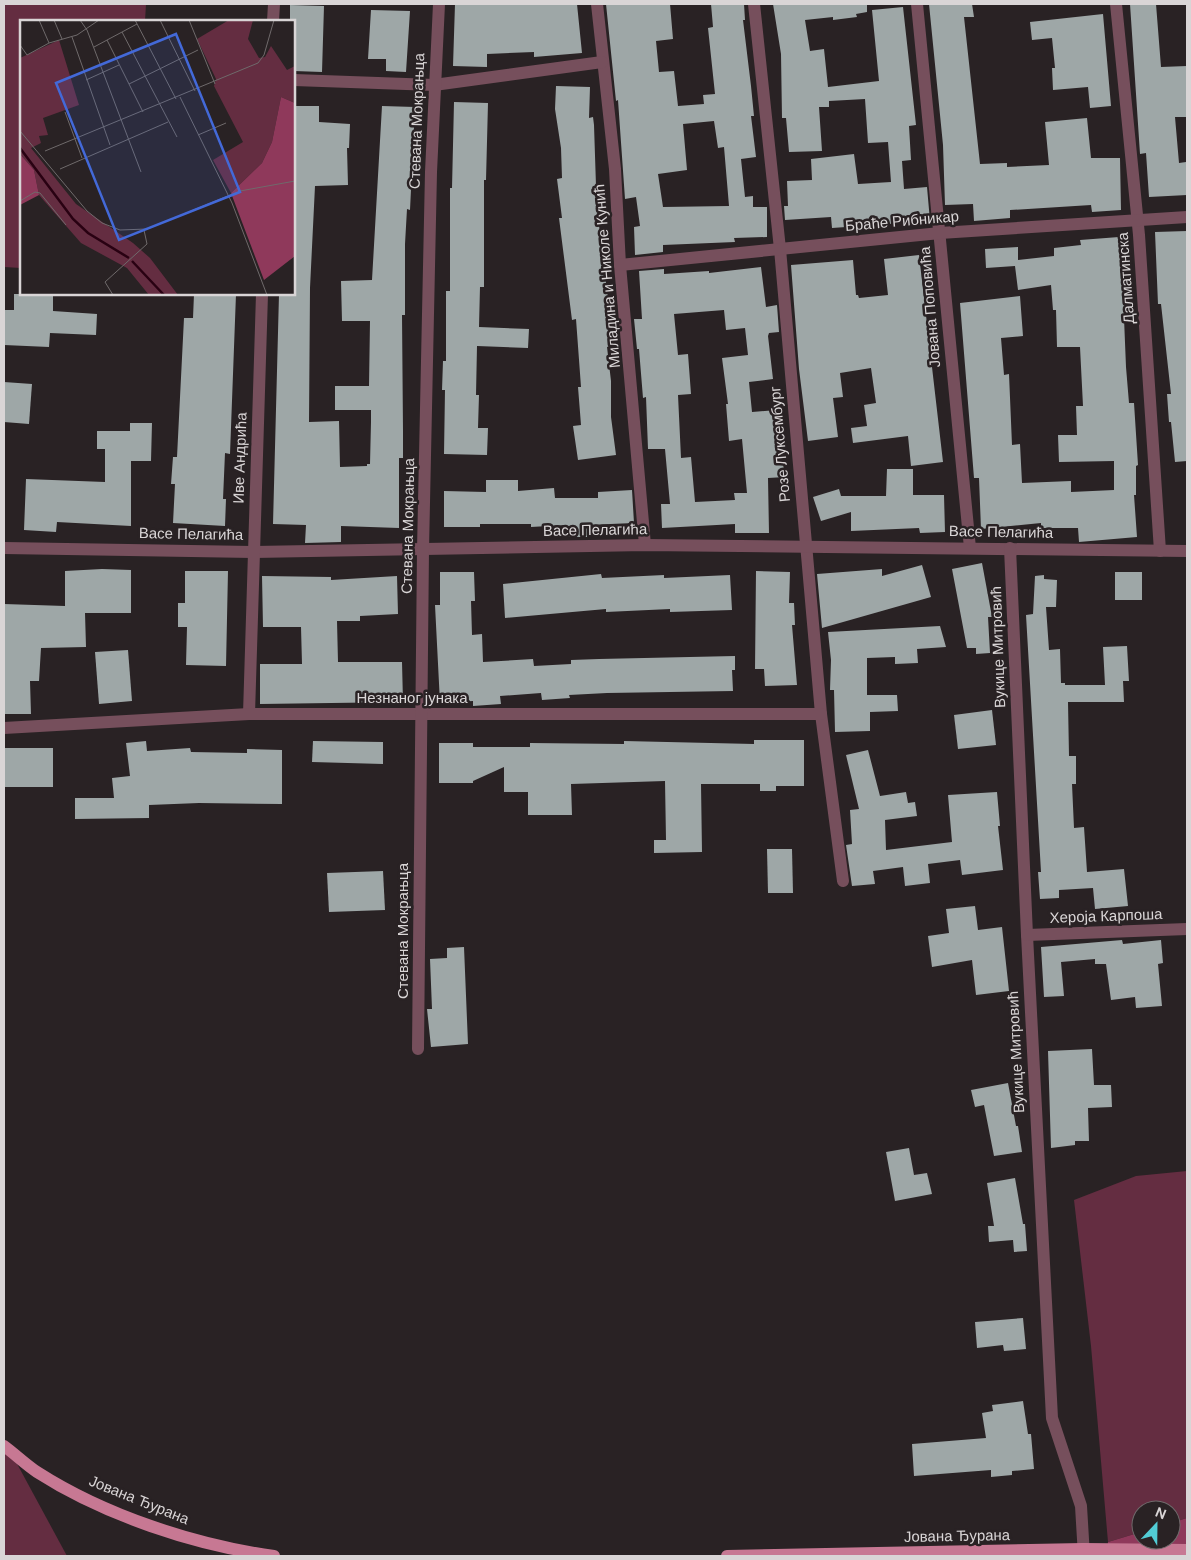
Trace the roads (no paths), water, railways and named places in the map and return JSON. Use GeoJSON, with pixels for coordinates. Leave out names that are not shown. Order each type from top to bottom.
{"type":"FeatureCollection","features":[{"type":"Feature","properties":{"kind":"main road","name":"Јована Ђурана"},"geometry":{"type":"LineString","coordinates":[[4,1446],[36,1471],[93,1502],[186,1537],[243,1554],[274,1556]]}},
{"type":"Feature","properties":{"kind":"main road","name":"Јована Ђурана"},"geometry":{"type":"LineString","coordinates":[[727,1556],[1084,1553],[1187,1550]]}},
{"type":"Feature","properties":{"kind":"street"},"geometry":{"type":"LineString","coordinates":[[273,20],[274,4]]}},
{"type":"Feature","properties":{"kind":"street","name":"Стевана Мокрањца"},"geometry":{"type":"LineString","coordinates":[[418,1049],[423,550],[434,85],[439,4]]}},
{"type":"Feature","properties":{"kind":"street","name":"Миладина и Николе Кунић"},"geometry":{"type":"LineString","coordinates":[[596,4],[615,169],[620,265],[645,545]]}},
{"type":"Feature","properties":{"kind":"street","name":"Розе Луксембург"},"geometry":{"type":"LineString","coordinates":[[754,4],[780,249],[821,714],[843,881]]}},
{"type":"Feature","properties":{"kind":"street","name":"Јована Поповића"},"geometry":{"type":"LineString","coordinates":[[917,4],[970,548]]}},
{"type":"Feature","properties":{"kind":"street","name":"Далматинска"},"geometry":{"type":"LineString","coordinates":[[1116,4],[1138,220],[1160,551]]}},
{"type":"Feature","properties":{"kind":"street"},"geometry":{"type":"LineString","coordinates":[[295,80],[434,85],[602,62]]}},
{"type":"Feature","properties":{"kind":"street","name":"Браће Рибникар"},"geometry":{"type":"LineString","coordinates":[[620,265],[940,233],[1187,217]]}},
{"type":"Feature","properties":{"kind":"street","name":"Иве Андрића"},"geometry":{"type":"LineString","coordinates":[[249,714],[262,295]]}},
{"type":"Feature","properties":{"kind":"street","name":"Васе Пелагића"},"geometry":{"type":"LineString","coordinates":[[4,548],[253,552],[645,545],[1187,551]]}},
{"type":"Feature","properties":{"kind":"street","name":"Вукице Митровић"},"geometry":{"type":"LineString","coordinates":[[1010,548],[1027,935],[1052,1418],[1081,1506],[1084,1553]]}},
{"type":"Feature","properties":{"kind":"street","name":"Незнаног јунака"},"geometry":{"type":"LineString","coordinates":[[4,728],[249,714],[821,714]]}},
{"type":"Feature","properties":{"kind":"street","name":"Хероја Карпоша"},"geometry":{"type":"LineString","coordinates":[[1027,935],[1187,929]]}}]}
